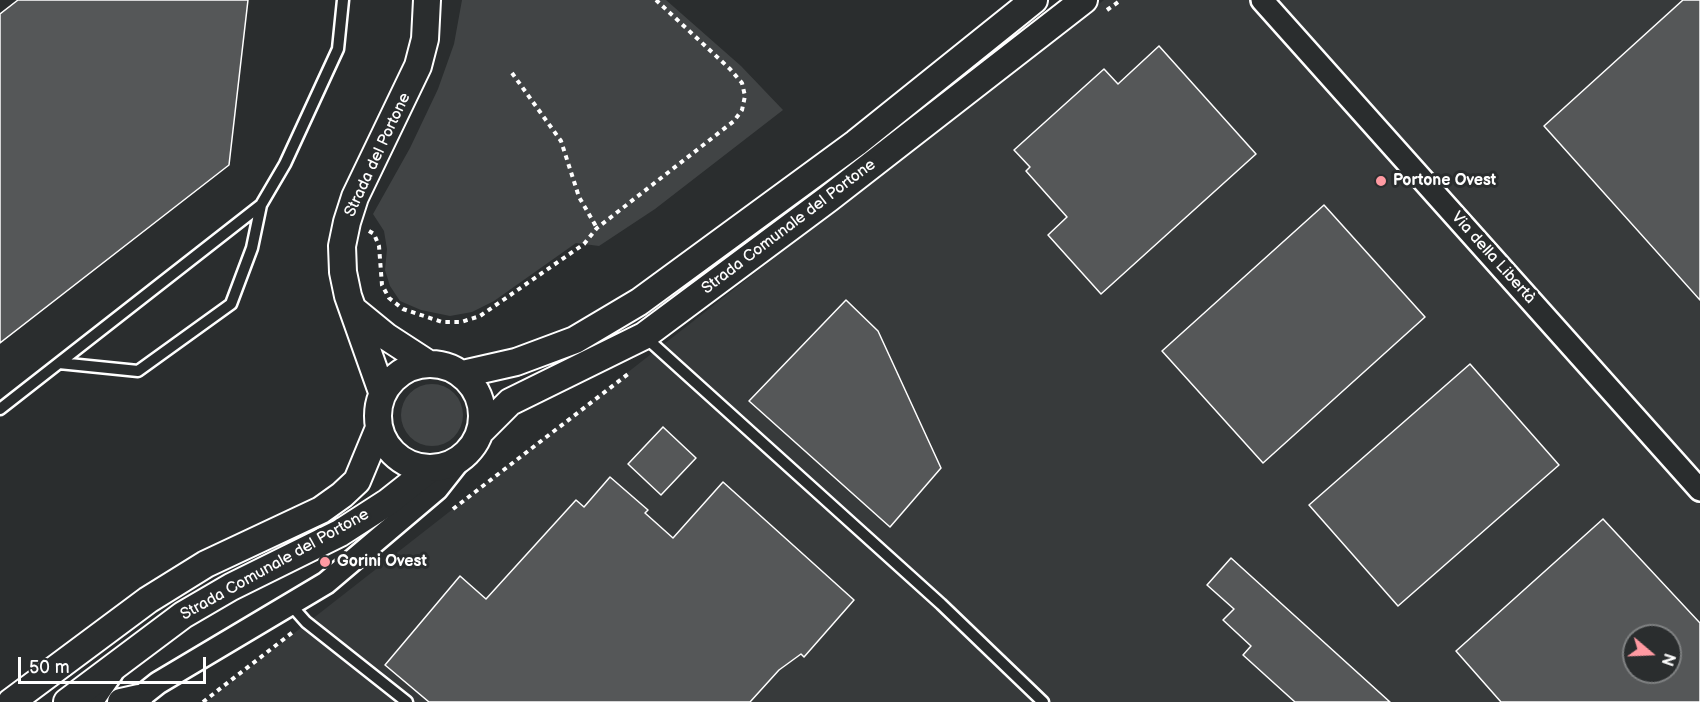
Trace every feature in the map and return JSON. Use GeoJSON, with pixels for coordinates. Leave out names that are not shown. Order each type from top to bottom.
{"type":"FeatureCollection","features":[{"type":"Feature","properties":{"kind":"street","name":"Strada del Portone"},"geometry":{"type":"LineString","coordinates":[[354,310],[343,272],[342,246],[346,222],[355,197],[418,66],[426,31],[427,0]]}},
{"type":"Feature","properties":{"kind":"street","name":"Strada Comunale del Portone"},"geometry":{"type":"LineString","coordinates":[[354,310],[387,337],[427,363],[463,374],[525,360],[575,340],[639,302],[856,143],[1034,0]]}},
{"type":"Feature","properties":{"kind":"street","name":"Strada Comunale del Portone"},"geometry":{"type":"LineString","coordinates":[[131,700],[326,583],[437,489],[480,432],[510,402],[644,336],[843,188],[1084,0]]}},
{"type":"Feature","properties":{"kind":"street","name":"Via della Libertà"},"geometry":{"type":"LineString","coordinates":[[1262,0],[1700,489]]}},
{"type":"Feature","properties":{"kind":"street","name":"Strada Comunale del Portone"},"geometry":{"type":"LineString","coordinates":[[10,702],[148,600],[206,564],[321,510],[357,481],[379,428],[377,414],[382,392],[354,310]]}},
{"type":"Feature","properties":{"kind":"street"},"geometry":{"type":"LineString","coordinates":[[382,392],[398,375],[410,367],[427,363]]}},
{"type":"Feature","properties":{"kind":"street"},"geometry":{"type":"LineString","coordinates":[[463,374],[479,395],[482,407],[480,432]]}},
{"type":"Feature","properties":{"kind":"street"},"geometry":{"type":"LineString","coordinates":[[379,428],[385,442],[395,455],[409,464],[431,468]]}},
{"type":"Feature","properties":{"kind":"street","name":"Strada Comunale del Portone"},"geometry":{"type":"LineString","coordinates":[[67,702],[183,615],[340,533],[431,468],[452,463],[463,456]]}},
{"type":"Feature","properties":{"kind":"street","name":"Strada Comunale del Portone"},"geometry":{"type":"LineString","coordinates":[[92,702],[118,662]]}},
{"type":"Feature","properties":{"kind":"lane"},"geometry":{"type":"LineString","coordinates":[[59,363],[138,371],[231,304],[252,248],[261,205],[285,164],[338,49],[343,0]]}},
{"type":"Feature","properties":{"kind":"lane"},"geometry":{"type":"LineString","coordinates":[[0,410],[261,205]]}},
{"type":"Feature","properties":{"kind":"lane"},"geometry":{"type":"LineString","coordinates":[[644,336],[897,564],[1043,702]]}},
{"type":"Feature","properties":{"kind":"lane"},"geometry":{"type":"LineString","coordinates":[[290,604],[306,622],[407,702]]}},
{"type":"Feature","properties":{"kind":"path"},"geometry":{"type":"LineString","coordinates":[[346,222],[374,234],[379,246],[382,285],[389,298],[403,309],[422,317],[460,322],[480,316],[584,244],[597,228],[734,121],[742,110],[745,96],[742,83],[656,0]]}},
{"type":"Feature","properties":{"kind":"path"},"geometry":{"type":"LineString","coordinates":[[512,73],[561,141],[579,197],[597,228]]}},
{"type":"Feature","properties":{"kind":"shaded area"},"geometry":{"type":"Polygon","coordinates":[[[462,0],[666,0],[741,66],[783,110],[655,209],[599,246],[576,243],[494,301],[472,312],[450,316],[421,310],[400,301],[390,286],[385,270],[387,249],[384,231],[373,214],[410,148],[438,89],[454,44],[462,0]]]}},
{"type":"Feature","properties":{"kind":"shaded area"},"geometry":{"type":"Polygon","coordinates":[[[1104,0],[1700,0],[1700,702],[206,702],[1104,0]]]}},
{"type":"Feature","properties":{"kind":"shaded area"},"geometry":{"type":"Polygon","coordinates":[[[426,384],[438,384],[454,393],[461,403],[463,415],[461,427],[454,437],[438,446],[426,446],[415,441],[406,432],[401,421],[401,409],[406,398],[415,389],[426,384]]]}},
{"type":"Feature","properties":{"kind":"building"},"geometry":{"type":"Polygon","coordinates":[[[18,0],[248,0],[229,165],[0,343],[0,14],[18,0]]]}},
{"type":"Feature","properties":{"kind":"building"},"geometry":{"type":"Polygon","coordinates":[[[1683,0],[1700,0],[1700,300],[1544,126],[1683,0]]]}},
{"type":"Feature","properties":{"kind":"building"},"geometry":{"type":"Polygon","coordinates":[[[1159,46],[1256,154],[1101,294],[1048,235],[1067,217],[1026,171],[1030,167],[1014,150],[1104,69],[1118,84],[1159,46]]]}},
{"type":"Feature","properties":{"kind":"building"},"geometry":{"type":"Polygon","coordinates":[[[1324,205],[1425,317],[1263,463],[1162,351],[1324,205]]]}},
{"type":"Feature","properties":{"kind":"building"},"geometry":{"type":"Polygon","coordinates":[[[846,300],[878,331],[941,468],[890,527],[749,401],[846,300]]]}},
{"type":"Feature","properties":{"kind":"building"},"geometry":{"type":"Polygon","coordinates":[[[1470,364],[1559,465],[1398,606],[1309,505],[1470,364]]]}},
{"type":"Feature","properties":{"kind":"building"},"geometry":{"type":"Polygon","coordinates":[[[663,427],[696,458],[661,495],[628,464],[663,427]]]}},
{"type":"Feature","properties":{"kind":"building"},"geometry":{"type":"Polygon","coordinates":[[[610,477],[648,510],[645,513],[673,538],[723,482],[854,600],[804,657],[801,654],[779,670],[750,702],[429,702],[385,665],[460,576],[486,599],[576,500],[584,507],[610,477]]]}},
{"type":"Feature","properties":{"kind":"building"},"geometry":{"type":"Polygon","coordinates":[[[1603,519],[1700,623],[1700,702],[1501,702],[1456,651],[1603,519]]]}},
{"type":"Feature","properties":{"kind":"building"},"geometry":{"type":"Polygon","coordinates":[[[1231,558],[1390,702],[1295,702],[1275,684],[1243,655],[1251,646],[1223,620],[1234,609],[1207,585],[1231,558]]]}},
{"type":"Feature","properties":{"kind":"place","name":"Portone Ovest"},"geometry":{"type":"Point","coordinates":[1381,181]}},
{"type":"Feature","properties":{"kind":"place","name":"Gorini Ovest"},"geometry":{"type":"Point","coordinates":[325,562]}}]}
